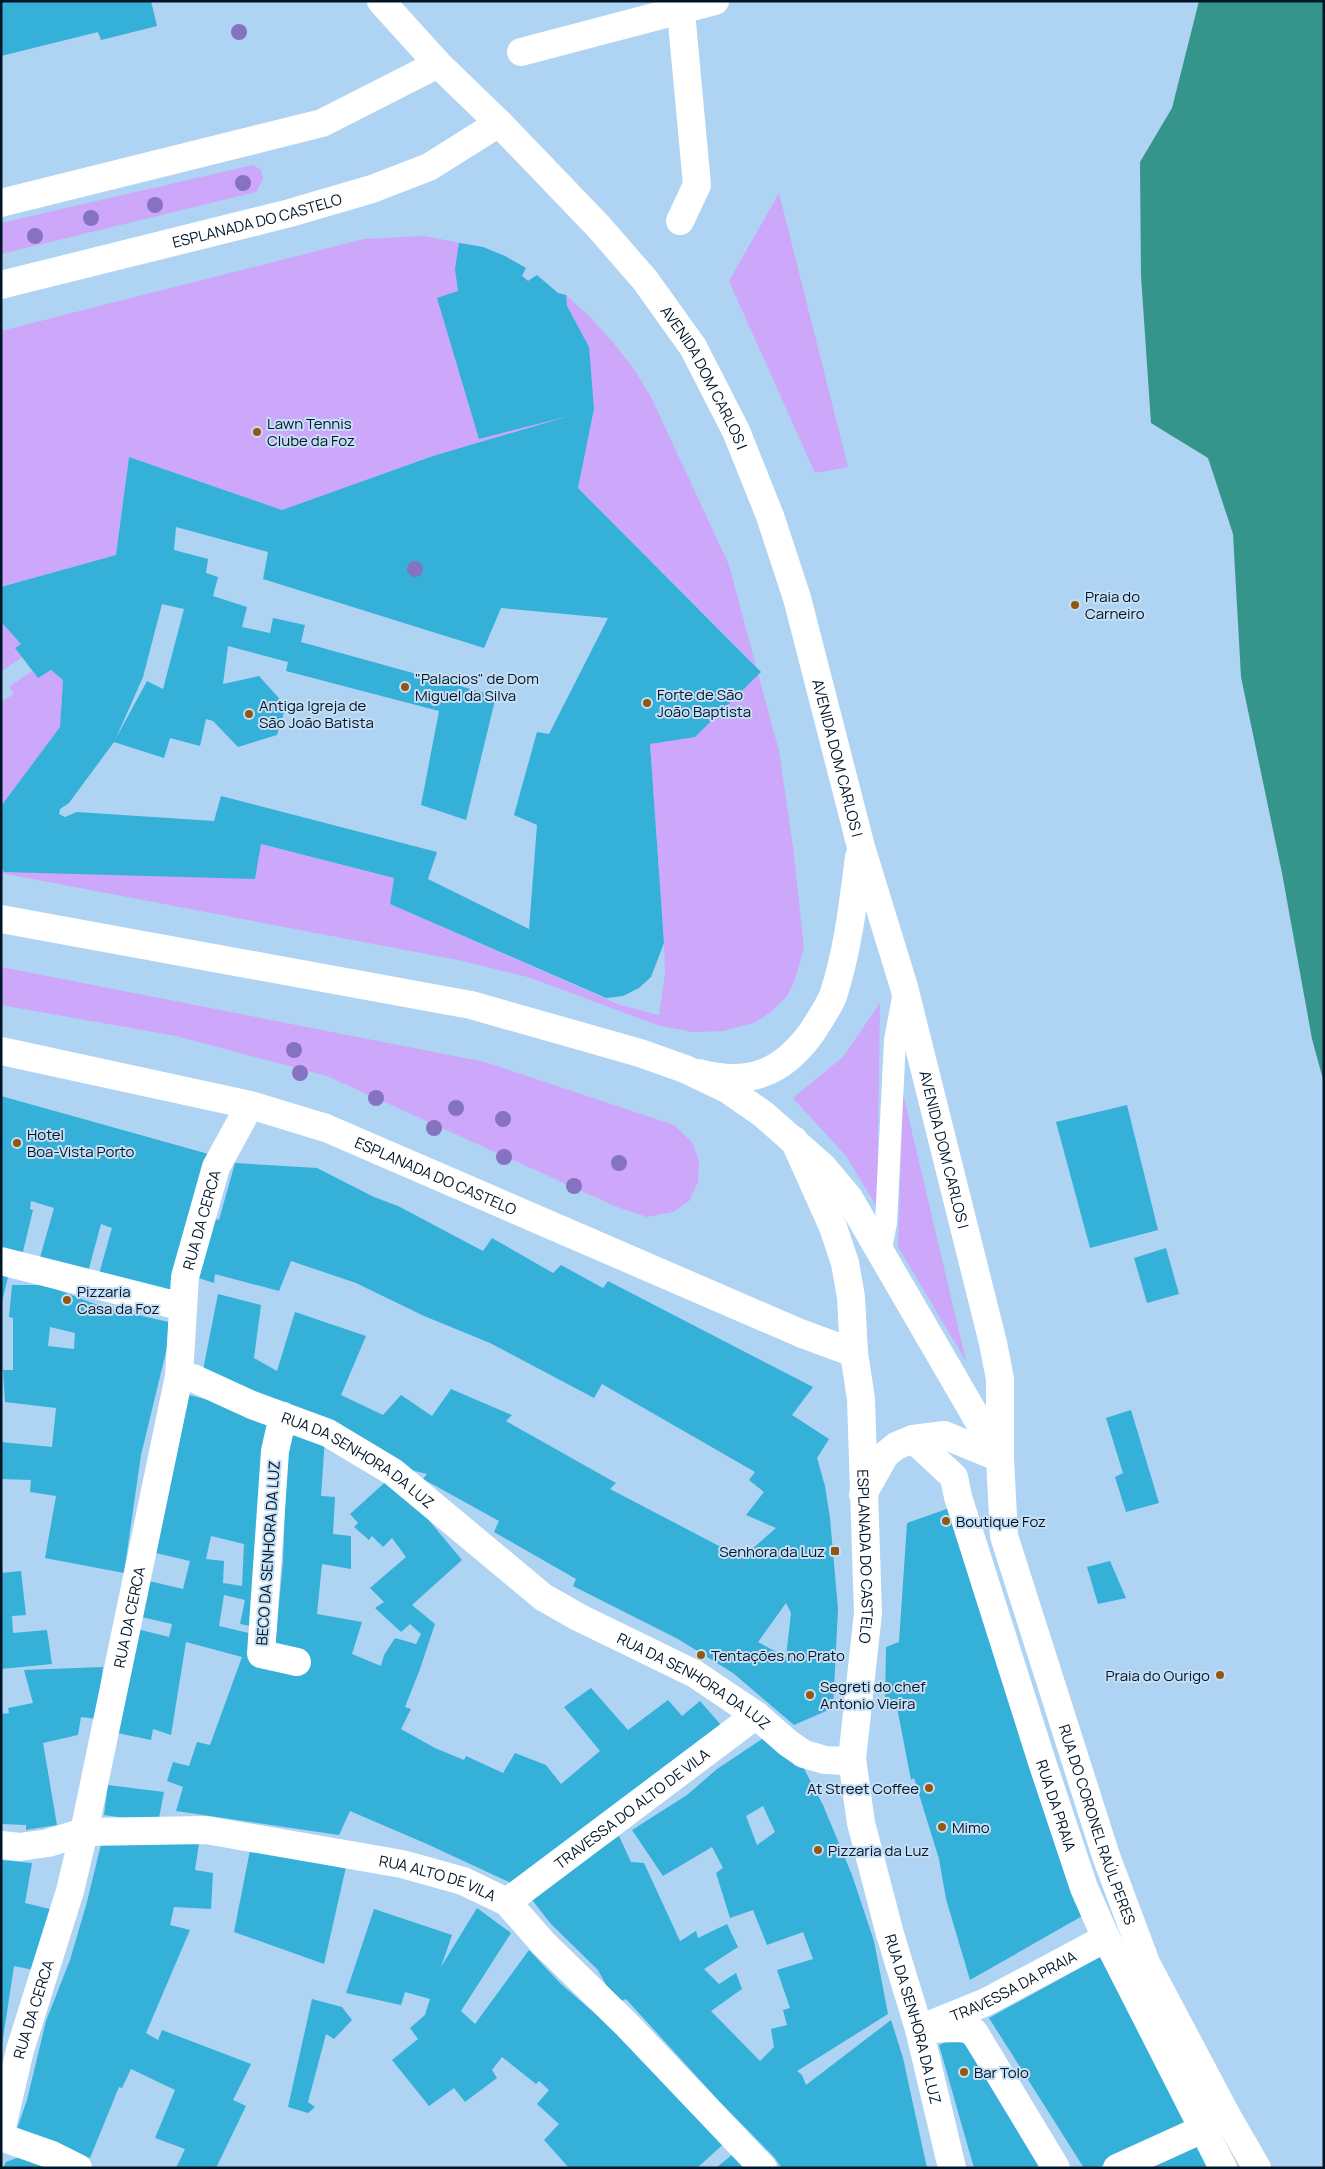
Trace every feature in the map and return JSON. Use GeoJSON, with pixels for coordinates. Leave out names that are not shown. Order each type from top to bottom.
{"type":"FeatureCollection","features":[{"type":"Feature","properties":{"kind":"street","name":"AVENIDA DOM CARLOS I"},"geometry":{"type":"LineString","coordinates":[[381,1],[438,64],[499,123],[598,226],[645,280],[692,347],[736,431],[770,516],[797,598],[860,847],[904,987],[993,1343],[1000,1379],[1000,1458]]}},
{"type":"Feature","properties":{"kind":"street"},"geometry":{"type":"LineString","coordinates":[[521,52],[681,6],[715,1]]}},
{"type":"Feature","properties":{"kind":"street"},"geometry":{"type":"LineString","coordinates":[[680,221],[697,185],[681,6]]}},
{"type":"Feature","properties":{"kind":"street"},"geometry":{"type":"LineString","coordinates":[[1,203],[322,123],[438,64]]}},
{"type":"Feature","properties":{"kind":"street","name":"ESPLANADA DO CASTELO"},"geometry":{"type":"LineString","coordinates":[[1,284],[290,213],[372,188],[429,166],[499,123]]}},
{"type":"Feature","properties":{"kind":"street","name":"AVENIDA DOM CARLOS I"},"geometry":{"type":"LineString","coordinates":[[685,1069],[718,1078],[742,1079],[760,1075],[778,1066],[806,1040],[832,998],[848,942],[860,847]]}},
{"type":"Feature","properties":{"kind":"street","name":"ESPLANADA DO CASTELO"},"geometry":{"type":"LineString","coordinates":[[1,919],[471,1006],[640,1053],[685,1069],[727,1089],[793,1138],[823,1167],[844,1192],[1000,1458]]}},
{"type":"Feature","properties":{"kind":"street","name":"ESPLANADA DO CASTELO"},"geometry":{"type":"LineString","coordinates":[[1,1051],[250,1105],[326,1128],[791,1330],[854,1353]]}},
{"type":"Feature","properties":{"kind":"street","name":"RUA DA CERCA"},"geometry":{"type":"LineString","coordinates":[[1,2131],[20,2050],[70,1890],[84,1832],[179,1376],[185,1278],[216,1167],[250,1105]]}},
{"type":"Feature","properties":{"kind":"street","name":"ESPLANADA DO CASTELO"},"geometry":{"type":"LineString","coordinates":[[793,1138],[833,1227],[845,1263],[850,1297],[854,1353],[861,1399],[868,1613],[852,1759]]}},
{"type":"Feature","properties":{"kind":"street"},"geometry":{"type":"LineString","coordinates":[[1,1261],[183,1307]]}},
{"type":"Feature","properties":{"kind":"street","name":"RUA DA SENHORA DA LUZ"},"geometry":{"type":"LineString","coordinates":[[179,1376],[193,1378],[252,1405],[328,1433],[393,1472],[544,1597],[695,1674],[756,1714],[788,1743],[804,1754],[825,1760],[848,1761],[852,1759],[860,1823],[890,1934],[919,2029],[952,2168]]}},
{"type":"Feature","properties":{"kind":"street","name":"BECO DA SENHORA DA LUZ"},"geometry":{"type":"LineString","coordinates":[[283,1416],[275,1451],[261,1654],[297,1662]]}},
{"type":"Feature","properties":{"kind":"street"},"geometry":{"type":"LineString","coordinates":[[863,1494],[885,1456],[896,1446],[914,1439],[944,1435],[1000,1458]]}},
{"type":"Feature","properties":{"kind":"street","name":"RUA DA PRAIA"},"geometry":{"type":"LineString","coordinates":[[914,1439],[954,1477],[958,1497],[1084,1888],[1106,1938],[1224,2168]]}},
{"type":"Feature","properties":{"kind":"street","name":"RUA DO CORONEL RAÚL PERES"},"geometry":{"type":"LineString","coordinates":[[1000,1458],[1004,1536],[1106,1856],[1146,1963],[1227,2116],[1257,2168]]}},
{"type":"Feature","properties":{"kind":"street","name":"TRAVESSA DO ALTO DE VILA"},"geometry":{"type":"LineString","coordinates":[[506,1902],[756,1714]]}},
{"type":"Feature","properties":{"kind":"street","name":"RUA ALTO DE VILA"},"geometry":{"type":"LineString","coordinates":[[1,1845],[20,1847],[48,1843],[84,1832],[206,1830],[402,1864],[463,1881],[506,1902],[542,1943],[628,2026],[763,2168]]}},
{"type":"Feature","properties":{"kind":"street","name":"TRAVESSA DA PRAIA"},"geometry":{"type":"LineString","coordinates":[[919,2029],[986,2002],[1106,1938]]}},
{"type":"Feature","properties":{"kind":"street"},"geometry":{"type":"LineString","coordinates":[[919,2029],[963,2028],[974,2032],[1056,2168]]}},
{"type":"Feature","properties":{"kind":"street"},"geometry":{"type":"LineString","coordinates":[[1117,2168],[1205,2128]]}},
{"type":"Feature","properties":{"kind":"street"},"geometry":{"type":"LineString","coordinates":[[1,2137],[52,2155],[78,2168]]}},
{"type":"Feature","properties":{"kind":"lane"},"geometry":{"type":"LineString","coordinates":[[880,1254],[886,1223],[895,1040],[904,987]]}},
{"type":"Feature","properties":{"kind":"shaded area"},"geometry":{"type":"Polygon","coordinates":[[[1199,1],[1324,1],[1324,1083],[1312,1039],[1282,873],[1241,677],[1233,534],[1208,458],[1151,423],[1141,276],[1140,162],[1172,108],[1199,1]]]}},
{"type":"Feature","properties":{"kind":"shaded area"},"geometry":{"type":"Polygon","coordinates":[[[253,165],[261,170],[263,179],[256,192],[1,254],[1,223],[253,165]]]}},
{"type":"Feature","properties":{"kind":"shaded area"},"geometry":{"type":"Polygon","coordinates":[[[779,193],[848,467],[815,473],[729,281],[779,193]]]}},
{"type":"Feature","properties":{"kind":"shaded area","name":"Lawn Tennis Clube da Foz"},"geometry":{"type":"Polygon","coordinates":[[[423,236],[483,247],[505,256],[522,276],[567,306],[566,295],[588,315],[632,366],[651,397],[729,565],[756,666],[578,488],[594,409],[433,456],[282,510],[129,457],[116,555],[1,587],[1,331],[364,239],[423,236]]]}},
{"type":"Feature","properties":{"kind":"shaded area"},"geometry":{"type":"Polygon","coordinates":[[[1,622],[21,644],[16,648],[22,657],[1,672],[1,622]]]}},
{"type":"Feature","properties":{"kind":"shaded area"},"geometry":{"type":"Polygon","coordinates":[[[51,670],[63,680],[60,727],[1,806],[1,702],[14,694],[9,687],[32,671],[38,678],[51,670]]]}},
{"type":"Feature","properties":{"kind":"shaded area"},"geometry":{"type":"Polygon","coordinates":[[[758,674],[779,751],[793,847],[804,948],[794,982],[787,996],[772,1011],[756,1022],[723,1031],[693,1032],[660,1026],[528,977],[458,960],[1,873],[1,865],[255,879],[261,844],[394,878],[390,904],[620,1005],[659,1015],[665,974],[664,943],[650,744],[758,674]]]}},
{"type":"Feature","properties":{"kind":"shaded area"},"geometry":{"type":"Polygon","coordinates":[[[1,967],[485,1062],[674,1125],[692,1142],[699,1162],[698,1182],[689,1201],[673,1212],[647,1217],[617,1207],[327,1076],[176,1036],[1,1005],[1,967]]]}},
{"type":"Feature","properties":{"kind":"shaded area"},"geometry":{"type":"Polygon","coordinates":[[[880,1003],[877,1207],[846,1156],[793,1098],[843,1057],[880,1003]]]}},
{"type":"Feature","properties":{"kind":"shaded area"},"geometry":{"type":"Polygon","coordinates":[[[903,1094],[966,1361],[898,1247],[903,1094]]]}},
{"type":"Feature","properties":{"kind":"building"},"geometry":{"type":"Polygon","coordinates":[[[1,1],[151,1],[157,26],[101,40],[98,32],[1,56],[1,1]]]}},
{"type":"Feature","properties":{"kind":"building","name":"Forte de São João Baptista"},"geometry":{"type":"Polygon","coordinates":[[[459,243],[483,247],[505,256],[526,268],[522,276],[528,281],[537,275],[558,293],[566,295],[567,306],[589,347],[594,409],[578,488],[761,672],[695,737],[650,744],[664,943],[651,977],[639,988],[623,996],[606,998],[390,904],[394,878],[261,844],[255,879],[4,872],[1,865],[1,806],[60,727],[63,680],[51,670],[38,678],[15,648],[21,644],[1,622],[1,587],[116,555],[129,457],[282,510],[433,456],[569,416],[479,439],[437,298],[458,291],[455,269],[459,243]],[[176,527],[174,550],[208,559],[206,573],[218,577],[213,596],[247,607],[242,627],[270,633],[273,618],[305,625],[301,642],[496,696],[466,820],[421,805],[439,711],[286,671],[288,662],[228,646],[223,684],[259,676],[286,706],[277,735],[238,747],[213,721],[206,719],[200,746],[170,738],[164,758],[114,742],[69,803],[60,809],[59,814],[65,817],[77,812],[214,821],[221,796],[437,852],[428,879],[529,929],[537,825],[514,815],[537,732],[549,734],[608,618],[501,608],[484,648],[263,579],[268,552],[176,527]],[[162,604],[143,677],[116,738],[147,681],[163,689],[184,609],[162,604]]]}},
{"type":"Feature","properties":{"kind":"building"},"geometry":{"type":"Polygon","coordinates":[[[1,1096],[212,1155],[173,1292],[99,1274],[112,1228],[101,1224],[88,1272],[39,1261],[54,1208],[31,1201],[30,1209],[33,1210],[22,1256],[1,1251],[1,1096]]]}},
{"type":"Feature","properties":{"kind":"building"},"geometry":{"type":"Polygon","coordinates":[[[1127,1105],[1158,1230],[1090,1248],[1056,1122],[1127,1105]]]}},
{"type":"Feature","properties":{"kind":"building"},"geometry":{"type":"Polygon","coordinates":[[[235,1163],[317,1168],[374,1197],[398,1206],[483,1251],[492,1238],[553,1273],[561,1265],[603,1288],[608,1281],[813,1387],[792,1415],[829,1439],[817,1458],[825,1486],[830,1518],[838,1609],[833,1708],[794,1725],[733,1673],[678,1639],[573,1586],[576,1579],[494,1532],[499,1521],[423,1479],[427,1474],[394,1466],[202,1375],[218,1294],[261,1305],[254,1358],[277,1371],[295,1312],[366,1336],[341,1395],[383,1415],[401,1395],[432,1416],[451,1389],[512,1415],[506,1421],[616,1483],[610,1489],[742,1558],[776,1528],[746,1515],[764,1492],[749,1480],[755,1472],[602,1384],[594,1398],[490,1343],[424,1316],[356,1283],[291,1261],[279,1291],[215,1274],[214,1283],[192,1276],[208,1217],[219,1220],[235,1163]],[[786,1603],[758,1642],[786,1657],[791,1613],[786,1603]]]}},
{"type":"Feature","properties":{"kind":"building"},"geometry":{"type":"Polygon","coordinates":[[[1166,1248],[1179,1294],[1147,1303],[1134,1258],[1166,1248]]]}},
{"type":"Feature","properties":{"kind":"building"},"geometry":{"type":"Polygon","coordinates":[[[1,1275],[8,1277],[2,1302],[1,1302],[1,1275]]]}},
{"type":"Feature","properties":{"kind":"building"},"geometry":{"type":"Polygon","coordinates":[[[12,1285],[45,1285],[103,1307],[173,1323],[141,1455],[124,1573],[45,1558],[56,1496],[30,1492],[31,1480],[1,1479],[1,1442],[52,1447],[56,1408],[5,1402],[3,1370],[13,1370],[13,1318],[9,1317],[12,1285]],[[50,1327],[48,1346],[74,1349],[75,1333],[50,1327]]]}},
{"type":"Feature","properties":{"kind":"building"},"geometry":{"type":"Polygon","coordinates":[[[189,1395],[270,1416],[255,1627],[240,1624],[245,1600],[224,1595],[219,1626],[253,1634],[275,1646],[283,1561],[288,1433],[325,1438],[321,1496],[335,1497],[333,1534],[351,1536],[351,1569],[322,1564],[317,1614],[362,1622],[352,1654],[381,1666],[384,1655],[395,1638],[416,1644],[421,1634],[410,1624],[401,1632],[375,1608],[384,1602],[370,1588],[406,1557],[392,1538],[383,1547],[372,1536],[369,1540],[354,1527],[358,1523],[350,1514],[392,1476],[462,1560],[412,1605],[435,1624],[405,1707],[411,1709],[401,1729],[435,1748],[464,1760],[466,1756],[503,1773],[515,1753],[546,1765],[561,1784],[600,1751],[564,1707],[591,1688],[628,1730],[668,1700],[682,1716],[700,1701],[721,1725],[513,1884],[350,1811],[339,1835],[176,1811],[183,1787],[167,1781],[173,1762],[189,1766],[197,1742],[210,1745],[242,1657],[186,1642],[171,1735],[153,1729],[151,1740],[117,1733],[137,1629],[169,1637],[172,1624],[137,1616],[145,1580],[183,1589],[190,1561],[147,1551],[165,1459],[175,1462],[189,1395]],[[211,1536],[206,1559],[224,1561],[223,1583],[242,1586],[244,1544],[211,1536]]]}},
{"type":"Feature","properties":{"kind":"building"},"geometry":{"type":"Polygon","coordinates":[[[1131,1410],[1159,1503],[1126,1512],[1115,1477],[1123,1473],[1106,1418],[1131,1410]]]}},
{"type":"Feature","properties":{"kind":"building"},"geometry":{"type":"Polygon","coordinates":[[[958,1505],[1084,1915],[970,1980],[946,1899],[939,1859],[914,1778],[911,1780],[896,1702],[885,1704],[886,1647],[899,1642],[907,1523],[958,1505]]]}},
{"type":"Feature","properties":{"kind":"building"},"geometry":{"type":"Polygon","coordinates":[[[1110,1561],[1126,1598],[1098,1604],[1087,1567],[1110,1561]]]}},
{"type":"Feature","properties":{"kind":"building"},"geometry":{"type":"Polygon","coordinates":[[[21,1571],[26,1615],[12,1616],[13,1633],[47,1630],[52,1664],[1,1669],[1,1573],[21,1571]]]}},
{"type":"Feature","properties":{"kind":"building"},"geometry":{"type":"Polygon","coordinates":[[[103,1667],[97,1719],[81,1717],[78,1735],[43,1743],[57,1825],[26,1830],[26,1825],[1,1824],[1,1714],[9,1713],[8,1708],[33,1703],[24,1670],[103,1667]]]}},
{"type":"Feature","properties":{"kind":"building"},"geometry":{"type":"Polygon","coordinates":[[[768,1735],[784,1747],[795,1766],[800,1761],[823,1805],[852,1875],[874,1941],[888,2014],[797,2071],[802,2075],[806,2085],[891,2020],[903,2058],[927,2168],[782,2168],[774,2157],[719,2101],[626,1999],[616,2003],[598,1970],[551,1924],[529,1896],[619,1836],[631,1862],[644,1863],[680,1941],[696,1931],[698,1938],[727,1924],[738,1947],[704,1969],[719,1984],[736,1973],[742,1989],[711,2011],[760,2061],[774,2047],[771,2029],[787,2025],[783,2010],[790,2008],[777,1970],[813,1959],[803,1932],[767,1945],[753,1910],[730,1918],[716,1873],[723,1868],[712,1847],[663,1876],[632,1830],[687,1795],[717,1769],[768,1735]],[[763,1806],[746,1816],[757,1845],[775,1832],[763,1806]]]}},
{"type":"Feature","properties":{"kind":"building"},"geometry":{"type":"Polygon","coordinates":[[[108,1785],[164,1792],[158,1823],[104,1815],[108,1785]]]}},
{"type":"Feature","properties":{"kind":"building"},"geometry":{"type":"Polygon","coordinates":[[[103,1836],[200,1837],[195,1870],[213,1873],[211,1909],[174,1907],[170,1925],[190,1930],[146,2033],[158,2040],[162,2030],[251,2064],[233,2100],[246,2106],[216,2168],[176,2168],[185,2149],[155,2138],[175,2090],[131,2069],[122,2088],[119,2087],[90,2158],[16,2132],[27,2100],[46,2021],[70,1960],[87,1902],[103,1836]]]}},
{"type":"Feature","properties":{"kind":"building"},"geometry":{"type":"Polygon","coordinates":[[[251,1845],[346,1867],[324,1964],[234,1932],[251,1845]]]}},
{"type":"Feature","properties":{"kind":"building"},"geometry":{"type":"Polygon","coordinates":[[[1,1860],[32,1863],[25,1903],[54,1910],[39,1971],[14,1966],[2,2045],[1,1860]]]}},
{"type":"Feature","properties":{"kind":"building"},"geometry":{"type":"Polygon","coordinates":[[[477,1908],[511,1933],[461,2011],[475,2024],[529,1950],[561,1984],[598,2016],[729,2139],[697,2168],[569,2168],[544,2140],[559,2124],[537,2104],[549,2090],[539,2081],[536,2084],[502,2057],[492,2070],[497,2078],[465,2102],[454,2088],[429,2106],[392,2060],[418,2039],[410,2028],[425,2015],[430,1999],[405,1992],[401,2005],[346,1993],[374,1909],[452,1935],[441,1967],[477,1908]]]}},
{"type":"Feature","properties":{"kind":"building"},"geometry":{"type":"Polygon","coordinates":[[[1100,1957],[1134,2023],[1192,2124],[1097,2168],[1084,2168],[989,2018],[1100,1957]]]}},
{"type":"Feature","properties":{"kind":"building"},"geometry":{"type":"Polygon","coordinates":[[[312,1999],[342,2007],[352,2020],[334,2039],[326,2034],[308,2102],[315,2107],[308,2113],[288,2107],[312,1999]]]}},
{"type":"Feature","properties":{"kind":"building"},"geometry":{"type":"Polygon","coordinates":[[[959,2036],[1004,2102],[1041,2164],[1034,2168],[974,2168],[939,2045],[959,2036]]]}},
{"type":"Feature","properties":{"kind":"building"},"geometry":{"type":"Polygon","coordinates":[[[1203,2138],[1218,2168],[1142,2168],[1203,2138]]]}},
{"type":"Feature","properties":{"kind":"building"},"geometry":{"type":"Polygon","coordinates":[[[739,2149],[753,2168],[716,2168],[739,2149]]]}},
{"type":"Feature","properties":{"kind":"building"},"geometry":{"type":"Polygon","coordinates":[[[25,2155],[58,2168],[3,2168],[6,2162],[25,2155]]]}},
{"type":"Feature","properties":{"kind":"place","name":"Lawn Tennis Clube da Foz"},"geometry":{"type":"Point","coordinates":[257,432]}},
{"type":"Feature","properties":{"kind":"place","name":"Praia do Carneiro"},"geometry":{"type":"Point","coordinates":[1075,605]}},
{"type":"Feature","properties":{"kind":"place","name":"\"Palacios\" de Dom Miguel da Silva"},"geometry":{"type":"Point","coordinates":[405,687]}},
{"type":"Feature","properties":{"kind":"place","name":"Forte de São João Baptista"},"geometry":{"type":"Point","coordinates":[647,703]}},
{"type":"Feature","properties":{"kind":"place","name":"Antiga Igreja de São João Batista"},"geometry":{"type":"Point","coordinates":[249,714]}},
{"type":"Feature","properties":{"kind":"place","name":"Hotel Boa-Vista Porto"},"geometry":{"type":"Point","coordinates":[17,1143]}},
{"type":"Feature","properties":{"kind":"place","name":"Pizzaria Casa da Foz"},"geometry":{"type":"Point","coordinates":[67,1300]}},
{"type":"Feature","properties":{"kind":"place","name":"Boutique Foz"},"geometry":{"type":"Point","coordinates":[946,1521]}},
{"type":"Feature","properties":{"kind":"place","name":"Senhora da Luz"},"geometry":{"type":"Point","coordinates":[835,1551]}},
{"type":"Feature","properties":{"kind":"place","name":"Tentações no Prato"},"geometry":{"type":"Point","coordinates":[701,1655]}},
{"type":"Feature","properties":{"kind":"place","name":"Praia do Ourigo"},"geometry":{"type":"Point","coordinates":[1220,1675]}},
{"type":"Feature","properties":{"kind":"place","name":"Segreti do chef Antonio Vieira"},"geometry":{"type":"Point","coordinates":[810,1695]}},
{"type":"Feature","properties":{"kind":"place","name":"At Street Coffee"},"geometry":{"type":"Point","coordinates":[929,1788]}},
{"type":"Feature","properties":{"kind":"place","name":"Mimo"},"geometry":{"type":"Point","coordinates":[942,1827]}},
{"type":"Feature","properties":{"kind":"place","name":"Pizzaria da Luz"},"geometry":{"type":"Point","coordinates":[818,1850]}},
{"type":"Feature","properties":{"kind":"place","name":"Bar Tolo"},"geometry":{"type":"Point","coordinates":[964,2072]}}]}
